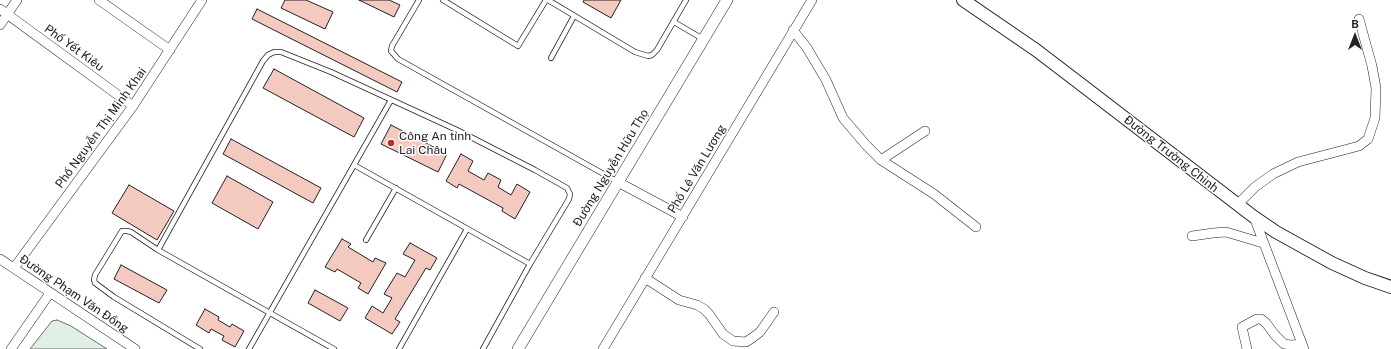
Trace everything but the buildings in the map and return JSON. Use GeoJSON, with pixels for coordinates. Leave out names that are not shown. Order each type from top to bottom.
{"type":"FeatureCollection","features":[{"type":"Feature","properties":{"kind":"main road","name":"Đường Trường Chinh"},"geometry":{"type":"LineString","coordinates":[[963,0],[1036,50],[1236,205],[1276,232],[1332,263],[1365,278],[1391,287]]}},
{"type":"Feature","properties":{"kind":"street"},"geometry":{"type":"LineString","coordinates":[[0,25],[4,12],[17,0]]}},
{"type":"Feature","properties":{"kind":"street"},"geometry":{"type":"LineString","coordinates":[[99,0],[170,50]]}},
{"type":"Feature","properties":{"kind":"street","name":"Phố Nguyễn Thị Minh Khai"},"geometry":{"type":"LineString","coordinates":[[14,268],[133,106],[202,0]]}},
{"type":"Feature","properties":{"kind":"street","name":"Đường Nguyễn Hữu Thọ"},"geometry":{"type":"LineString","coordinates":[[521,348],[727,0]]}},
{"type":"Feature","properties":{"kind":"street","name":"Phố Lê Văn Lương"},"geometry":{"type":"LineString","coordinates":[[603,349],[812,0]]}},
{"type":"Feature","properties":{"kind":"street","name":"Phố Yết Kiêu"},"geometry":{"type":"LineString","coordinates":[[4,12],[133,106]]}},
{"type":"Feature","properties":{"kind":"street"},"geometry":{"type":"LineString","coordinates":[[1236,205],[1255,187],[1273,174],[1298,162],[1359,146],[1368,139],[1375,118],[1376,88],[1372,66],[1359,19]]}},
{"type":"Feature","properties":{"kind":"street"},"geometry":{"type":"LineString","coordinates":[[793,30],[807,48],[823,74],[847,124],[881,160],[934,194],[976,227]]}},
{"type":"Feature","properties":{"kind":"street"},"geometry":{"type":"LineString","coordinates":[[881,160],[925,131]]}},
{"type":"Feature","properties":{"kind":"street"},"geometry":{"type":"LineString","coordinates":[[618,182],[683,217]]}},
{"type":"Feature","properties":{"kind":"street"},"geometry":{"type":"LineString","coordinates":[[1254,217],[1303,347]]}},
{"type":"Feature","properties":{"kind":"street"},"geometry":{"type":"LineString","coordinates":[[1192,236],[1226,232],[1263,243]]}},
{"type":"Feature","properties":{"kind":"street","name":"Đường Phạm Văn Đồng"},"geometry":{"type":"LineString","coordinates":[[0,259],[135,349]]}},
{"type":"Feature","properties":{"kind":"street"},"geometry":{"type":"LineString","coordinates":[[645,278],[679,300],[697,305],[704,309],[723,334],[733,341],[746,342],[752,338],[760,332],[774,312]]}},
{"type":"Feature","properties":{"kind":"street"},"geometry":{"type":"LineString","coordinates":[[11,349],[50,293]]}},
{"type":"Feature","properties":{"kind":"street"},"geometry":{"type":"LineString","coordinates":[[1247,349],[1242,327],[1257,319],[1261,319],[1266,323],[1274,335],[1284,344],[1303,347]]}},
{"type":"Feature","properties":{"kind":"lane"},"geometry":{"type":"LineString","coordinates":[[419,0],[392,46],[391,50],[398,59],[618,182]]}},
{"type":"Feature","properties":{"kind":"lane"},"geometry":{"type":"LineString","coordinates":[[443,0],[518,46],[547,0],[635,52],[648,56],[652,55],[656,50],[686,0]]}},
{"type":"Feature","properties":{"kind":"lane"},"geometry":{"type":"LineString","coordinates":[[551,58],[574,16]]}},
{"type":"Feature","properties":{"kind":"lane"},"geometry":{"type":"LineString","coordinates":[[674,22],[703,39]]}},
{"type":"Feature","properties":{"kind":"lane"},"geometry":{"type":"LineString","coordinates":[[158,250],[263,61],[268,55],[274,52],[281,52],[298,58],[459,131],[567,188],[570,194],[569,199],[530,264],[483,349]]}},
{"type":"Feature","properties":{"kind":"lane"},"geometry":{"type":"LineString","coordinates":[[249,349],[391,100]]}},
{"type":"Feature","properties":{"kind":"lane"},"geometry":{"type":"LineString","coordinates":[[354,165],[530,264]]}},
{"type":"Feature","properties":{"kind":"lane"},"geometry":{"type":"LineString","coordinates":[[366,240],[396,188]]}},
{"type":"Feature","properties":{"kind":"lane"},"geometry":{"type":"LineString","coordinates":[[399,349],[467,229]]}},
{"type":"Feature","properties":{"kind":"lane"},"geometry":{"type":"LineString","coordinates":[[200,349],[114,297],[95,283],[95,275],[122,231],[127,231],[334,349]]}},
{"type":"Feature","properties":{"kind":"green space"},"geometry":{"type":"Polygon","coordinates":[[[57,320],[71,326],[107,349],[30,349],[52,321],[57,320]]]}},
{"type":"Feature","properties":{"kind":"place","name":"Công An tỉnh Lai Châu"},"geometry":{"type":"Point","coordinates":[391,143]}}]}
